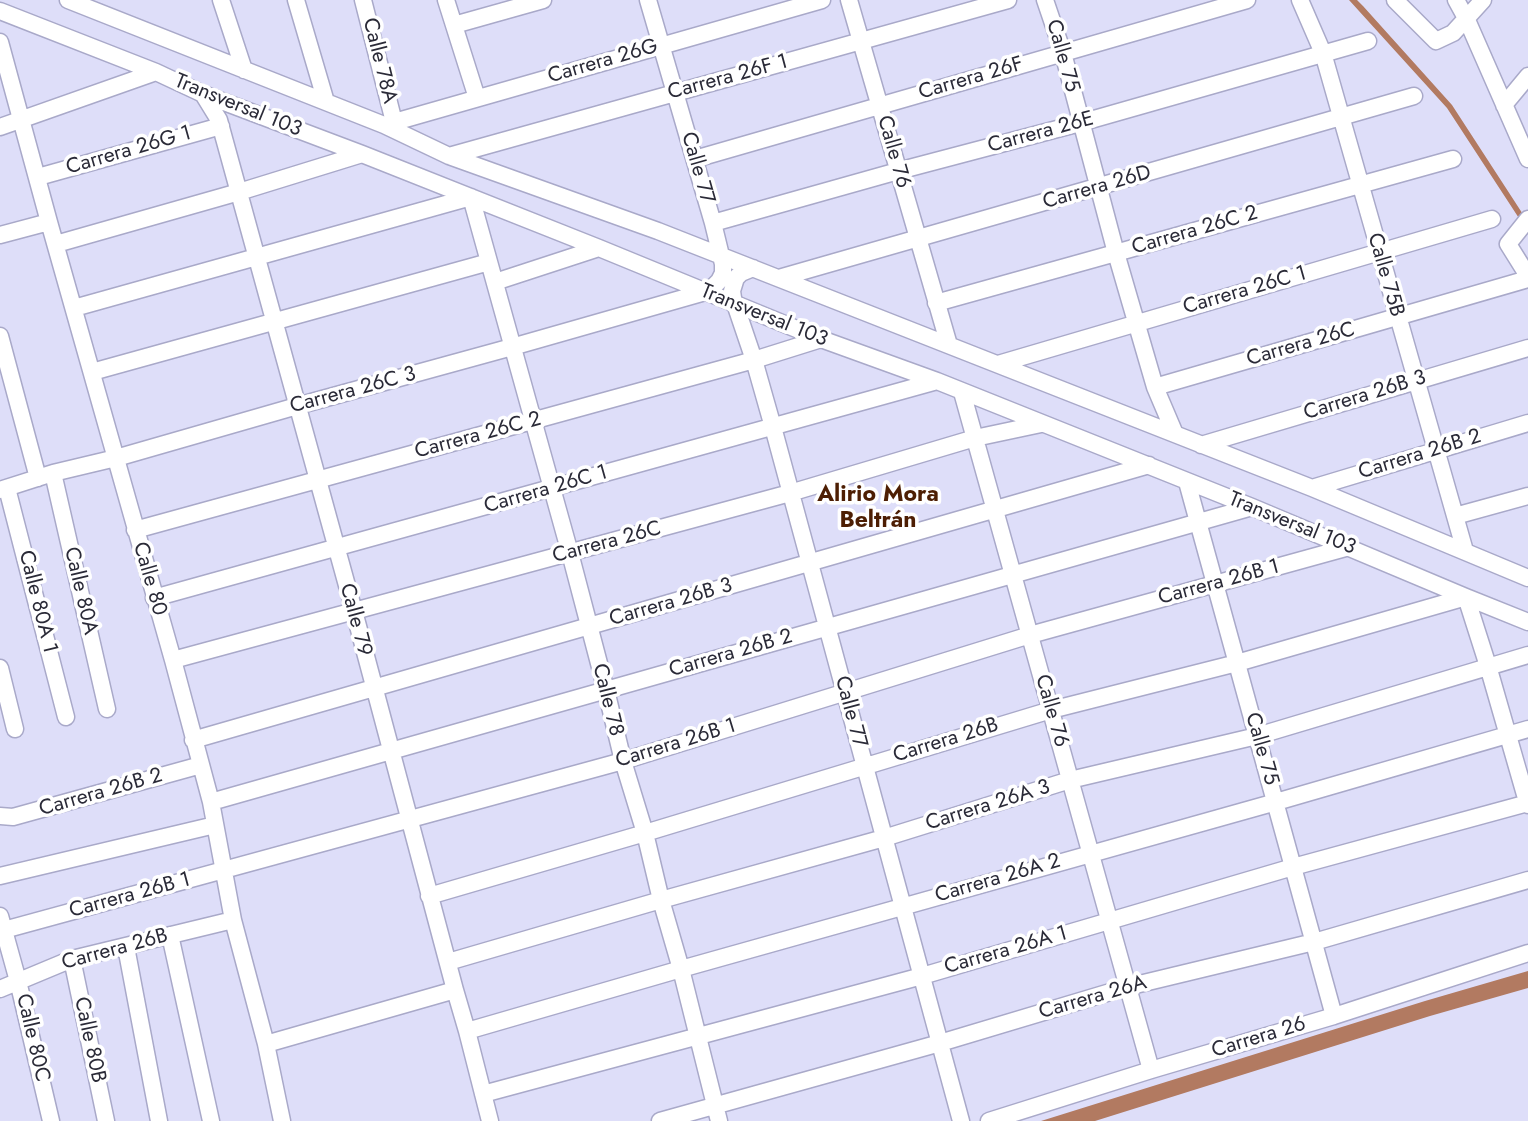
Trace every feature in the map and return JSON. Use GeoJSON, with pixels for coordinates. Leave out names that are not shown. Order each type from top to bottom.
{"type":"FeatureCollection","features":[{"type":"Feature","properties":{"kind":"street","name":"Transversal 103"},"geometry":{"type":"LineString","coordinates":[[68,0],[326,102],[389,123],[449,156],[721,255],[1312,488],[1528,578]]}},
{"type":"Feature","properties":{"kind":"street"},"geometry":{"type":"LineString","coordinates":[[221,0],[244,70]]}},
{"type":"Feature","properties":{"kind":"street"},"geometry":{"type":"LineString","coordinates":[[296,0],[326,102]]}},
{"type":"Feature","properties":{"kind":"street","name":"Calle 78A"},"geometry":{"type":"LineString","coordinates":[[363,0],[389,123]]}},
{"type":"Feature","properties":{"kind":"street"},"geometry":{"type":"LineString","coordinates":[[446,0],[477,98]]}},
{"type":"Feature","properties":{"kind":"street"},"geometry":{"type":"LineString","coordinates":[[454,24],[543,0]]}},
{"type":"Feature","properties":{"kind":"street","name":"Calle 77"},"geometry":{"type":"LineString","coordinates":[[648,0],[721,255]]}},
{"type":"Feature","properties":{"kind":"street","name":"Carrera 26G"},"geometry":{"type":"LineString","coordinates":[[389,123],[822,0]]}},
{"type":"Feature","properties":{"kind":"street","name":"Calle 76"},"geometry":{"type":"LineString","coordinates":[[849,0],[949,345]]}},
{"type":"Feature","properties":{"kind":"street","name":"Carrera 26F 1"},"geometry":{"type":"LineString","coordinates":[[449,156],[1008,0]]}},
{"type":"Feature","properties":{"kind":"street","name":"Calle 75"},"geometry":{"type":"LineString","coordinates":[[1045,0],[1063,53],[1155,387],[1175,434]]}},
{"type":"Feature","properties":{"kind":"street","name":"Carrera 26F"},"geometry":{"type":"LineString","coordinates":[[695,159],[1247,0]]}},
{"type":"Feature","properties":{"kind":"street","name":"Calle 75B"},"geometry":{"type":"LineString","coordinates":[[1300,0],[1323,53],[1465,551]]}},
{"type":"Feature","properties":{"kind":"street"},"geometry":{"type":"LineString","coordinates":[[1395,0],[1436,41],[1453,33],[1483,0]]}},
{"type":"Feature","properties":{"kind":"street"},"geometry":{"type":"LineString","coordinates":[[1456,0],[1528,159]]}},
{"type":"Feature","properties":{"kind":"street","name":"Transversal 103"},"geometry":{"type":"LineString","coordinates":[[0,11],[156,72],[203,94],[599,248],[821,339],[937,381],[1252,507],[1528,622]]}},
{"type":"Feature","properties":{"kind":"street","name":"Calle 80"},"geometry":{"type":"LineString","coordinates":[[0,41],[211,802],[233,920],[266,1044],[282,1121]]}},
{"type":"Feature","properties":{"kind":"street","name":"Carrera 26E"},"geometry":{"type":"LineString","coordinates":[[713,223],[1368,41]]}},
{"type":"Feature","properties":{"kind":"street"},"geometry":{"type":"LineString","coordinates":[[0,127],[156,72]]}},
{"type":"Feature","properties":{"kind":"street"},"geometry":{"type":"LineString","coordinates":[[1504,106],[1528,76]]}},
{"type":"Feature","properties":{"kind":"street","name":"Calle 79"},"geometry":{"type":"LineString","coordinates":[[203,94],[220,123],[490,1121]]}},
{"type":"Feature","properties":{"kind":"street","name":"Carrera 26D"},"geometry":{"type":"LineString","coordinates":[[779,278],[1414,96]]}},
{"type":"Feature","properties":{"kind":"street"},"geometry":{"type":"LineString","coordinates":[[220,123],[229,109],[236,106]]}},
{"type":"Feature","properties":{"kind":"street","name":"Carrera 26G 1"},"geometry":{"type":"LineString","coordinates":[[38,177],[220,123]]}},
{"type":"Feature","properties":{"kind":"street"},"geometry":{"type":"LineString","coordinates":[[56,244],[362,154]]}},
{"type":"Feature","properties":{"kind":"street","name":"Carrera 26C 2"},"geometry":{"type":"LineString","coordinates":[[936,303],[1453,159]]}},
{"type":"Feature","properties":{"kind":"street"},"geometry":{"type":"LineString","coordinates":[[74,308],[471,197]]}},
{"type":"Feature","properties":{"kind":"street","name":"Calle 78"},"geometry":{"type":"LineString","coordinates":[[471,197],[699,1034],[717,1113]]}},
{"type":"Feature","properties":{"kind":"street","name":"Carrera 26C 1"},"geometry":{"type":"LineString","coordinates":[[998,364],[1492,219]]}},
{"type":"Feature","properties":{"kind":"street"},"geometry":{"type":"LineString","coordinates":[[0,236],[49,222]]}},
{"type":"Feature","properties":{"kind":"street"},"geometry":{"type":"LineString","coordinates":[[1525,223],[1508,244],[1528,277]]}},
{"type":"Feature","properties":{"kind":"street"},"geometry":{"type":"LineString","coordinates":[[495,282],[599,248]]}},
{"type":"Feature","properties":{"kind":"street"},"geometry":{"type":"LineString","coordinates":[[705,292],[719,281],[723,272],[721,255]]}},
{"type":"Feature","properties":{"kind":"street"},"geometry":{"type":"LineString","coordinates":[[92,372],[489,262]]}},
{"type":"Feature","properties":{"kind":"street"},"geometry":{"type":"LineString","coordinates":[[736,304],[732,291],[736,278],[753,268]]}},
{"type":"Feature","properties":{"kind":"street","name":"Carrera 26C"},"geometry":{"type":"LineString","coordinates":[[1155,387],[1528,277]]}},
{"type":"Feature","properties":{"kind":"street","name":"Carrera 26C 3"},"geometry":{"type":"LineString","coordinates":[[4,489],[705,292]]}},
{"type":"Feature","properties":{"kind":"street","name":"Calle 77"},"geometry":{"type":"LineString","coordinates":[[736,304],[773,427],[961,1121]]}},
{"type":"Feature","properties":{"kind":"street","name":"Calle 80A"},"geometry":{"type":"LineString","coordinates":[[0,337],[46,476],[107,709]]}},
{"type":"Feature","properties":{"kind":"street","name":"Carrera 26C 2"},"geometry":{"type":"LineString","coordinates":[[135,530],[754,360],[821,339]]}},
{"type":"Feature","properties":{"kind":"street","name":"Carrera 26B 3"},"geometry":{"type":"LineString","coordinates":[[1201,445],[1528,348]]}},
{"type":"Feature","properties":{"kind":"street","name":"Carrera 26C 1"},"geometry":{"type":"LineString","coordinates":[[155,598],[937,381]]}},
{"type":"Feature","properties":{"kind":"street","name":"Calle 76"},"geometry":{"type":"LineString","coordinates":[[962,392],[1151,1070]]}},
{"type":"Feature","properties":{"kind":"street","name":"Carrera 26B 2"},"geometry":{"type":"LineString","coordinates":[[1312,488],[1528,423]]}},
{"type":"Feature","properties":{"kind":"street","name":"Carrera 26C"},"geometry":{"type":"LineString","coordinates":[[173,660],[790,494],[975,438],[1041,424]]}},
{"type":"Feature","properties":{"kind":"street","name":"Carrera 26B 3"},"geometry":{"type":"LineString","coordinates":[[194,740],[1149,466]]}},
{"type":"Feature","properties":{"kind":"street","name":"Calle 75"},"geometry":{"type":"LineString","coordinates":[[1187,482],[1335,1016]]}},
{"type":"Feature","properties":{"kind":"street","name":"Calle 80A 1"},"geometry":{"type":"LineString","coordinates":[[4,489],[66,717]]}},
{"type":"Feature","properties":{"kind":"street"},"geometry":{"type":"LineString","coordinates":[[1455,516],[1528,496]]}},
{"type":"Feature","properties":{"kind":"street","name":"Carrera 26B 2"},"geometry":{"type":"LineString","coordinates":[[211,802],[1252,507]]}},
{"type":"Feature","properties":{"kind":"street","name":"Carrera 26B 1"},"geometry":{"type":"LineString","coordinates":[[1,926],[223,871],[623,761],[1030,635],[1349,547]]}},
{"type":"Feature","properties":{"kind":"street"},"geometry":{"type":"LineString","coordinates":[[1466,597],[1528,803]]}},
{"type":"Feature","properties":{"kind":"street","name":"Carrera 26B"},"geometry":{"type":"LineString","coordinates":[[429,895],[645,833],[1051,710],[1237,663],[1466,597]]}},
{"type":"Feature","properties":{"kind":"street","name":"Carrera 26A 3"},"geometry":{"type":"LineString","coordinates":[[448,962],[884,838],[1070,780],[1257,736],[1528,655]]}},
{"type":"Feature","properties":{"kind":"street"},"geometry":{"type":"LineString","coordinates":[[0,668],[15,729]]}},
{"type":"Feature","properties":{"kind":"street","name":"Carrera 26A 2"},"geometry":{"type":"LineString","coordinates":[[467,1031],[1528,729]]}},
{"type":"Feature","properties":{"kind":"street","name":"Carrera 26B 2"},"geometry":{"type":"LineString","coordinates":[[0,816],[13,817],[201,765]]}},
{"type":"Feature","properties":{"kind":"street","name":"Carrera 26A 1"},"geometry":{"type":"LineString","coordinates":[[483,1094],[922,975],[1293,867],[1528,803]]}},
{"type":"Feature","properties":{"kind":"street"},"geometry":{"type":"LineString","coordinates":[[0,876],[215,825]]}},
{"type":"Feature","properties":{"kind":"street","name":"Carrera 26A"},"geometry":{"type":"LineString","coordinates":[[660,1121],[717,1113],[1128,987],[1314,942],[1528,880]]}},
{"type":"Feature","properties":{"kind":"street","name":"Carrera 26B"},"geometry":{"type":"LineString","coordinates":[[0,989],[72,958],[233,920]]}},
{"type":"Feature","properties":{"kind":"street","name":"Calle 80C"},"geometry":{"type":"LineString","coordinates":[[1,926],[18,981],[51,1121]]}},
{"type":"Feature","properties":{"kind":"street"},"geometry":{"type":"LineString","coordinates":[[170,935],[211,1121]]}},
{"type":"Feature","properties":{"kind":"street"},"geometry":{"type":"LineString","coordinates":[[126,947],[159,1121]]}},
{"type":"Feature","properties":{"kind":"street","name":"Carrera 26"},"geometry":{"type":"LineString","coordinates":[[989,1121],[1335,1016],[1528,953]]}},
{"type":"Feature","properties":{"kind":"street","name":"Calle 80B"},"geometry":{"type":"LineString","coordinates":[[72,958],[106,1121]]}},
{"type":"Feature","properties":{"kind":"street"},"geometry":{"type":"LineString","coordinates":[[266,1044],[454,990]]}},
{"type":"Feature","properties":{"kind":"shaded area"},"geometry":{"type":"Polygon","coordinates":[[[1349,0],[1357,0],[1363,6],[1452,105],[1528,222],[1528,232],[1447,108],[1349,0]]]}},
{"type":"Feature","properties":{"kind":"shaded area"},"geometry":{"type":"Polygon","coordinates":[[[1528,971],[1528,988],[1095,1121],[1041,1121],[1425,1001],[1528,971]]]}},
{"type":"Feature","properties":{"kind":"district","name":"Alirio Mora Beltrán"},"geometry":{"type":"Point","coordinates":[878,508]}}]}
